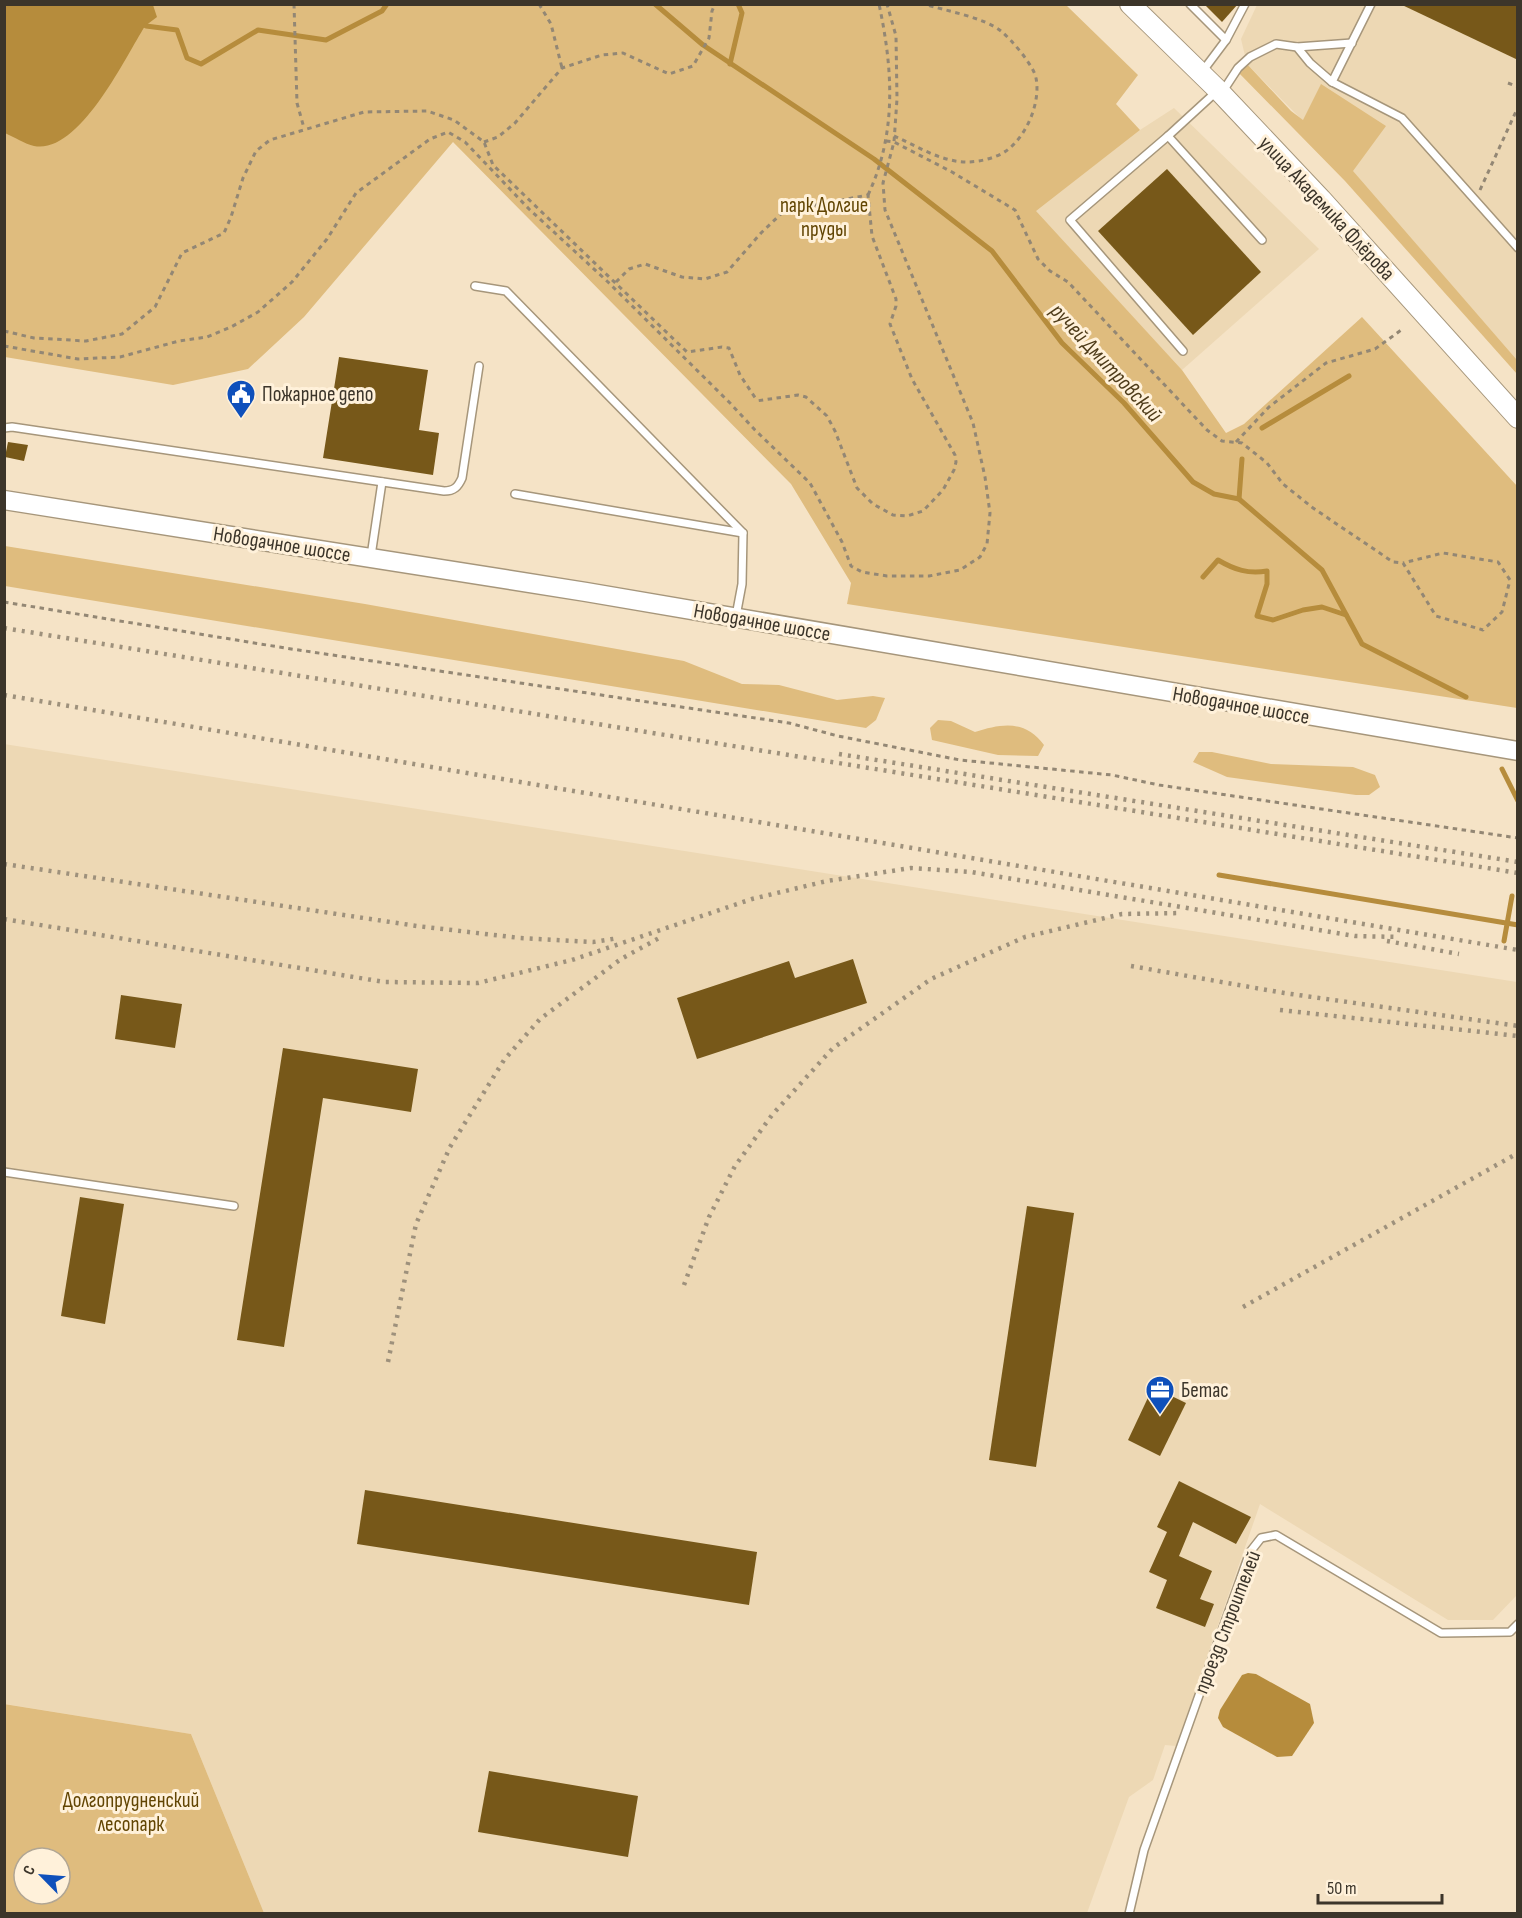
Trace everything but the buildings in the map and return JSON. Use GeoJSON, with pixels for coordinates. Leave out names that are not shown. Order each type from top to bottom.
{"type":"FeatureCollection","features":[{"type":"Feature","properties":{"kind":"main road","name":"улица Академика Флёрова"},"geometry":{"type":"LineString","coordinates":[[1130,4],[1219,92],[1321,199],[1518,418]]}},
{"type":"Feature","properties":{"kind":"street","name":"Новодачное шоссе"},"geometry":{"type":"LineString","coordinates":[[4,500],[735,617],[1518,751]]}},
{"type":"Feature","properties":{"kind":"lane"},"geometry":{"type":"LineString","coordinates":[[1201,74],[1226,40],[1245,4]]}},
{"type":"Feature","properties":{"kind":"lane"},"geometry":{"type":"LineString","coordinates":[[1332,82],[1371,4]]}},
{"type":"Feature","properties":{"kind":"lane"},"geometry":{"type":"LineString","coordinates":[[1193,6],[1226,40]]}},
{"type":"Feature","properties":{"kind":"lane"},"geometry":{"type":"LineString","coordinates":[[1183,351],[1070,220],[1219,92],[1250,57],[1276,44],[1297,47],[1352,43]]}},
{"type":"Feature","properties":{"kind":"lane"},"geometry":{"type":"LineString","coordinates":[[1297,47],[1310,63],[1332,82],[1402,118],[1518,248]]}},
{"type":"Feature","properties":{"kind":"lane"},"geometry":{"type":"LineString","coordinates":[[1168,136],[1262,240]]}},
{"type":"Feature","properties":{"kind":"lane"},"geometry":{"type":"LineString","coordinates":[[475,286],[506,291],[743,533],[742,584],[735,617]]}},
{"type":"Feature","properties":{"kind":"lane"},"geometry":{"type":"LineString","coordinates":[[4,428],[12,427],[451,491],[459,486],[462,478],[479,366]]}},
{"type":"Feature","properties":{"kind":"lane"},"geometry":{"type":"LineString","coordinates":[[371,558],[382,482]]}},
{"type":"Feature","properties":{"kind":"lane"},"geometry":{"type":"LineString","coordinates":[[515,494],[743,533]]}},
{"type":"Feature","properties":{"kind":"lane"},"geometry":{"type":"LineString","coordinates":[[4,1172],[234,1206]]}},
{"type":"Feature","properties":{"kind":"lane","name":"проезд Строителей"},"geometry":{"type":"LineString","coordinates":[[1129,1914],[1144,1850],[1250,1552],[1261,1538],[1276,1535],[1441,1634],[1510,1632],[1518,1624]]}},
{"type":"Feature","properties":{"kind":"path"},"geometry":{"type":"LineString","coordinates":[[294,4],[297,103],[304,129]]}},
{"type":"Feature","properties":{"kind":"path"},"geometry":{"type":"LineString","coordinates":[[539,4],[552,24],[562,68]]}},
{"type":"Feature","properties":{"kind":"path"},"geometry":{"type":"LineString","coordinates":[[484,142],[498,137],[514,123],[562,68],[602,55],[623,53],[669,74],[693,66],[709,38],[715,4]]}},
{"type":"Feature","properties":{"kind":"path"},"geometry":{"type":"LineString","coordinates":[[4,331],[34,338],[86,341],[122,334],[155,307],[182,253],[224,233],[243,178],[256,151],[270,140],[364,112],[427,111],[454,120],[484,142],[493,165],[687,352],[729,348],[740,375],[756,400],[798,394],[806,397],[826,416],[835,431],[857,488],[873,504],[892,515],[907,516],[923,511],[943,490],[956,462],[955,455],[912,379],[890,324],[896,298],[872,236],[868,195],[884,156],[891,100],[887,41],[879,4]]}},
{"type":"Feature","properties":{"kind":"path"},"geometry":{"type":"LineString","coordinates":[[4,346],[78,359],[120,357],[179,341],[207,337],[231,327],[258,312],[292,282],[327,239],[356,193],[430,139],[448,132],[465,142],[529,209],[608,282],[810,483],[842,542],[851,566],[862,573],[887,576],[929,576],[960,570],[980,557],[987,544],[990,513],[973,423],[885,210],[884,181],[894,142],[897,99],[896,36],[887,4]]}},
{"type":"Feature","properties":{"kind":"path"},"geometry":{"type":"LineString","coordinates":[[894,136],[946,159],[966,162],[986,159],[1006,151],[1023,134],[1036,105],[1036,78],[1021,53],[1001,31],[972,18],[924,4]]}},
{"type":"Feature","properties":{"kind":"path"},"geometry":{"type":"LineString","coordinates":[[1508,83],[1518,87]]}},
{"type":"Feature","properties":{"kind":"path"},"geometry":{"type":"LineString","coordinates":[[1476,197],[1518,107]]}},
{"type":"Feature","properties":{"kind":"path"},"geometry":{"type":"LineString","coordinates":[[885,141],[894,142],[952,172],[1015,210],[1038,259],[1050,271],[1068,282],[1206,430],[1222,441],[1242,444],[1267,463],[1283,484],[1313,508],[1393,562],[1403,563],[1443,553],[1498,562],[1510,580],[1502,612],[1483,630],[1436,616],[1403,563]]}},
{"type":"Feature","properties":{"kind":"path"},"geometry":{"type":"LineString","coordinates":[[616,282],[628,269],[645,264],[682,276],[705,279],[727,272],[783,211],[868,195]]}},
{"type":"Feature","properties":{"kind":"path"},"geometry":{"type":"LineString","coordinates":[[1236,442],[1269,407],[1326,363],[1375,350],[1404,328]]}},
{"type":"Feature","properties":{"kind":"path"},"geometry":{"type":"LineString","coordinates":[[4,602],[285,648],[789,723],[838,736],[960,760],[1112,775],[1159,785],[1518,838]]}},
{"type":"Feature","properties":{"kind":"shaded area"},"geometry":{"type":"Polygon","coordinates":[[[5,4],[153,5],[157,17],[145,26],[113,80],[84,120],[68,136],[51,145],[34,146],[5,133],[5,4]]]}},
{"type":"Feature","properties":{"kind":"shaded area"},"geometry":{"type":"Polygon","coordinates":[[[1257,5],[1517,5],[1517,360],[1352,171],[1247,64],[1241,39],[1257,5]]]}},
{"type":"Feature","properties":{"kind":"shaded area"},"geometry":{"type":"Polygon","coordinates":[[[1174,108],[1319,249],[1182,370],[1035,211],[1140,130],[1174,108]]]}},
{"type":"Feature","properties":{"kind":"shaded area"},"geometry":{"type":"Polygon","coordinates":[[[4,744],[1517,982],[1517,1595],[1493,1620],[1448,1620],[1260,1504],[1176,1746],[1165,1745],[1153,1780],[1129,1797],[1087,1913],[264,1913],[191,1734],[5,1704],[4,744]]]}},
{"type":"Feature","properties":{"kind":"shaded area"},"geometry":{"type":"Polygon","coordinates":[[[1256,1674],[1310,1704],[1314,1723],[1292,1756],[1277,1757],[1223,1727],[1218,1718],[1220,1710],[1242,1675],[1256,1674]]]}},
{"type":"Feature","properties":{"kind":"green space","name":"парк Долгие пруды"},"geometry":{"type":"Polygon","coordinates":[[[5,5],[1066,5],[1138,75],[1116,104],[1140,130],[1036,211],[1182,370],[1226,433],[1244,424],[1362,317],[1517,486],[1517,708],[847,604],[851,583],[791,484],[453,142],[304,317],[248,369],[173,385],[5,357],[5,5]]]}},
{"type":"Feature","properties":{"kind":"green space"},"geometry":{"type":"Polygon","coordinates":[[[1247,64],[1291,111],[1303,120],[1321,84],[1386,126],[1353,171],[1517,360],[1517,374],[1345,181],[1237,71],[1247,64]]]}},
{"type":"Feature","properties":{"kind":"green space"},"geometry":{"type":"Polygon","coordinates":[[[5,546],[365,604],[684,661],[742,684],[779,685],[837,700],[873,696],[885,698],[876,720],[866,728],[5,586],[5,546]]]}},
{"type":"Feature","properties":{"kind":"green space"},"geometry":{"type":"Polygon","coordinates":[[[938,720],[951,721],[975,732],[1003,726],[1021,727],[1037,737],[1044,745],[1038,756],[998,755],[932,740],[930,728],[938,720]]]}},
{"type":"Feature","properties":{"kind":"green space"},"geometry":{"type":"Polygon","coordinates":[[[1199,752],[1212,752],[1271,764],[1353,767],[1375,775],[1380,787],[1369,795],[1356,795],[1227,777],[1193,762],[1199,752]]]}},
{"type":"Feature","properties":{"kind":"green space","name":"Долгопрудненский лесопарк"},"geometry":{"type":"Polygon","coordinates":[[[4,1704],[191,1734],[264,1913],[5,1913],[4,1704]]]}},
{"type":"Feature","properties":{"kind":"waterway"},"geometry":{"type":"LineString","coordinates":[[146,26],[177,30],[187,58],[201,64],[258,30],[326,40],[382,11],[387,4]]}},
{"type":"Feature","properties":{"kind":"waterway","name":"ручей Дмитровский"},"geometry":{"type":"LineString","coordinates":[[655,4],[703,45],[874,159],[992,251],[1062,343],[1124,403],[1193,482],[1214,494],[1239,499],[1322,570],[1362,644],[1466,697]]}},
{"type":"Feature","properties":{"kind":"waterway"},"geometry":{"type":"LineString","coordinates":[[730,64],[742,13],[738,4]]}},
{"type":"Feature","properties":{"kind":"waterway"},"geometry":{"type":"LineString","coordinates":[[1262,428],[1349,376]]}},
{"type":"Feature","properties":{"kind":"waterway"},"geometry":{"type":"LineString","coordinates":[[1239,499],[1242,459]]}},
{"type":"Feature","properties":{"kind":"waterway"},"geometry":{"type":"LineString","coordinates":[[1203,577],[1218,560],[1242,570],[1267,571],[1267,584],[1257,616],[1273,620],[1303,610],[1322,607],[1346,615]]}},
{"type":"Feature","properties":{"kind":"waterway","name":"ручей Дмитровский"},"geometry":{"type":"LineString","coordinates":[[1502,769],[1518,801]]}},
{"type":"Feature","properties":{"kind":"waterway"},"geometry":{"type":"LineString","coordinates":[[1219,875],[1518,925]]}},
{"type":"Feature","properties":{"kind":"waterway","name":"ручей Дмитровский"},"geometry":{"type":"LineString","coordinates":[[1504,941],[1512,896]]}},
{"type":"Feature","properties":{"kind":"railway"},"geometry":{"type":"LineString","coordinates":[[4,628],[1518,873]]}},
{"type":"Feature","properties":{"kind":"railway"},"geometry":{"type":"LineString","coordinates":[[4,695],[1518,950]]}},
{"type":"Feature","properties":{"kind":"railway"},"geometry":{"type":"LineString","coordinates":[[839,754],[1518,862]]}},
{"type":"Feature","properties":{"kind":"railway"},"geometry":{"type":"LineString","coordinates":[[4,864],[417,926],[520,938],[593,942],[619,938]]}},
{"type":"Feature","properties":{"kind":"railway"},"geometry":{"type":"LineString","coordinates":[[4,919],[384,982],[478,983],[572,960],[752,899],[827,881],[911,868],[971,872],[1355,936],[1399,937]]}},
{"type":"Feature","properties":{"kind":"railway"},"geometry":{"type":"LineString","coordinates":[[684,1285],[709,1217],[735,1166],[772,1115],[833,1048],[931,979],[1025,937],[1122,914],[1182,913]]}},
{"type":"Feature","properties":{"kind":"railway"},"geometry":{"type":"LineString","coordinates":[[388,1362],[416,1224],[450,1147],[504,1060],[540,1019],[621,959],[661,937]]}},
{"type":"Feature","properties":{"kind":"railway"},"geometry":{"type":"LineString","coordinates":[[1387,941],[1459,954]]}},
{"type":"Feature","properties":{"kind":"railway"},"geometry":{"type":"LineString","coordinates":[[1131,966],[1284,993],[1518,1026]]}},
{"type":"Feature","properties":{"kind":"railway"},"geometry":{"type":"LineString","coordinates":[[1280,1010],[1518,1036]]}},
{"type":"Feature","properties":{"kind":"railway"},"geometry":{"type":"LineString","coordinates":[[1243,1307],[1518,1153]]}},
{"type":"Feature","properties":{"kind":"place","name":"Пожарное депо"},"geometry":{"type":"Point","coordinates":[241,420]}},
{"type":"Feature","properties":{"kind":"place","name":"Бетас"},"geometry":{"type":"Point","coordinates":[1160,1416]}}]}
